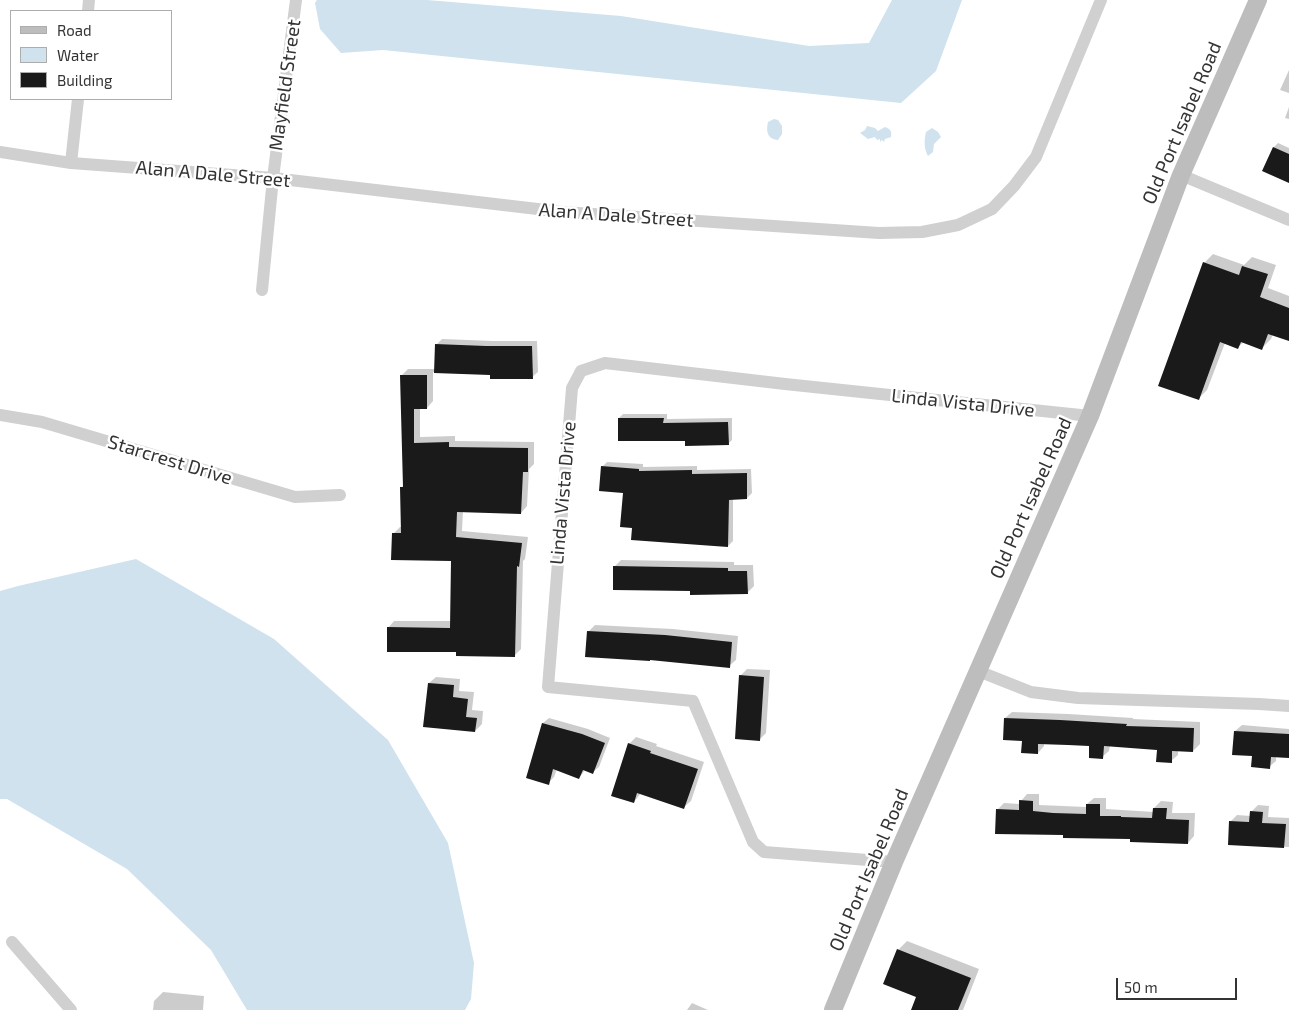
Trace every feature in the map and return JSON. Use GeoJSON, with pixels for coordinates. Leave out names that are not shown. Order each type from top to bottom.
{"type":"FeatureCollection","features":[{"type":"Feature","properties":{"kind":"street","name":"Mayfield Street"},"geometry":{"type":"LineString","coordinates":[[262,290],[273,178],[296,0]]}},
{"type":"Feature","properties":{"kind":"street","name":"Alan A Dale Street"},"geometry":{"type":"LineString","coordinates":[[0,152],[71,163],[273,178],[582,214],[879,233],[922,232],[958,225],[992,208],[1014,186],[1036,157],[1101,0]]}},
{"type":"Feature","properties":{"kind":"street","name":"Old Port Isabel Road"},"geometry":{"type":"LineString","coordinates":[[833,1010],[894,862],[1090,416],[1181,176],[1258,0]]}},
{"type":"Feature","properties":{"kind":"street"},"geometry":{"type":"LineString","coordinates":[[71,163],[78,100]]}},
{"type":"Feature","properties":{"kind":"street"},"geometry":{"type":"LineString","coordinates":[[1181,176],[1289,220]]}},
{"type":"Feature","properties":{"kind":"street","name":"Linda Vista Drive"},"geometry":{"type":"LineString","coordinates":[[894,862],[764,852],[753,842],[693,701],[548,686],[572,388],[581,371],[605,363],[1090,416]]}},
{"type":"Feature","properties":{"kind":"street","name":"Starcrest Drive"},"geometry":{"type":"LineString","coordinates":[[0,415],[42,422],[295,497],[340,495]]}},
{"type":"Feature","properties":{"kind":"street"},"geometry":{"type":"LineString","coordinates":[[978,671],[1030,692],[1078,698],[1250,703],[1289,706]]}},
{"type":"Feature","properties":{"kind":"street"},"geometry":{"type":"LineString","coordinates":[[12,942],[71,1010]]}},
{"type":"Feature","properties":{"kind":"water"},"geometry":{"type":"Polygon","coordinates":[[[317,0],[427,0],[621,16],[809,46],[869,43],[892,0],[962,0],[936,71],[901,103],[383,50],[341,53],[320,29],[315,3],[317,0]]]}},
{"type":"Feature","properties":{"kind":"water"},"geometry":{"type":"Polygon","coordinates":[[[774,119],[778,120],[782,126],[782,134],[778,140],[769,136],[767,131],[768,122],[774,119]]]}},
{"type":"Feature","properties":{"kind":"water"},"geometry":{"type":"Polygon","coordinates":[[[867,126],[878,131],[885,127],[891,131],[891,137],[885,139],[884,142],[882,140],[880,142],[880,139],[877,140],[875,137],[868,139],[860,133],[867,126]]]}},
{"type":"Feature","properties":{"kind":"water"},"geometry":{"type":"Polygon","coordinates":[[[932,128],[941,137],[934,144],[933,152],[928,156],[925,148],[925,135],[932,128]]]}},
{"type":"Feature","properties":{"kind":"water"},"geometry":{"type":"Polygon","coordinates":[[[136,559],[274,639],[388,740],[448,843],[474,963],[471,999],[465,1010],[247,1010],[211,950],[127,869],[7,799],[0,799],[0,591],[136,559]]]}},
{"type":"Feature","properties":{"kind":"building"},"geometry":{"type":"Polygon","coordinates":[[[1273,147],[1289,154],[1289,183],[1262,171],[1273,147]]]}},
{"type":"Feature","properties":{"kind":"building"},"geometry":{"type":"Polygon","coordinates":[[[1203,262],[1239,275],[1242,266],[1268,274],[1260,297],[1289,308],[1289,341],[1268,334],[1262,350],[1241,342],[1238,349],[1220,342],[1199,400],[1158,386],[1203,262]]]}},
{"type":"Feature","properties":{"kind":"building"},"geometry":{"type":"Polygon","coordinates":[[[435,344],[532,346],[533,379],[490,379],[490,375],[434,373],[435,344]]]}},
{"type":"Feature","properties":{"kind":"building"},"geometry":{"type":"Polygon","coordinates":[[[400,375],[427,375],[427,409],[414,409],[414,443],[449,442],[449,447],[528,448],[528,472],[523,472],[521,514],[457,512],[456,537],[522,543],[519,567],[517,566],[515,657],[456,656],[456,652],[387,652],[387,627],[450,628],[451,561],[391,560],[392,533],[401,533],[400,487],[403,487],[400,375]]]}},
{"type":"Feature","properties":{"kind":"building"},"geometry":{"type":"Polygon","coordinates":[[[618,418],[664,418],[663,423],[728,422],[729,445],[685,446],[685,441],[618,441],[618,418]]]}},
{"type":"Feature","properties":{"kind":"building"},"geometry":{"type":"Polygon","coordinates":[[[601,466],[639,469],[639,471],[692,470],[692,474],[747,473],[747,499],[729,500],[728,547],[631,540],[632,528],[620,527],[623,493],[599,491],[601,466]]]}},
{"type":"Feature","properties":{"kind":"building"},"geometry":{"type":"Polygon","coordinates":[[[613,566],[728,568],[728,571],[747,571],[748,594],[690,595],[690,591],[613,590],[613,566]]]}},
{"type":"Feature","properties":{"kind":"building"},"geometry":{"type":"Polygon","coordinates":[[[587,631],[665,635],[732,642],[730,668],[650,660],[585,657],[587,631]]]}},
{"type":"Feature","properties":{"kind":"building"},"geometry":{"type":"Polygon","coordinates":[[[739,675],[764,677],[760,741],[735,739],[739,675]]]}},
{"type":"Feature","properties":{"kind":"building"},"geometry":{"type":"Polygon","coordinates":[[[428,683],[454,685],[453,697],[468,699],[466,717],[477,718],[475,732],[423,727],[428,683]]]}},
{"type":"Feature","properties":{"kind":"building"},"geometry":{"type":"Polygon","coordinates":[[[1004,718],[1127,724],[1126,726],[1194,728],[1193,752],[1172,751],[1172,763],[1156,762],[1157,750],[1104,746],[1103,759],[1089,758],[1089,746],[1038,744],[1038,754],[1021,753],[1022,741],[1003,740],[1004,718]]]}},
{"type":"Feature","properties":{"kind":"building"},"geometry":{"type":"Polygon","coordinates":[[[542,723],[582,734],[605,743],[593,774],[583,770],[579,779],[553,769],[549,785],[526,778],[542,723]]]}},
{"type":"Feature","properties":{"kind":"building"},"geometry":{"type":"Polygon","coordinates":[[[1234,731],[1289,734],[1289,758],[1271,757],[1270,769],[1251,767],[1252,756],[1232,755],[1234,731]]]}},
{"type":"Feature","properties":{"kind":"building"},"geometry":{"type":"Polygon","coordinates":[[[628,743],[651,751],[650,753],[698,769],[684,809],[637,793],[634,803],[611,796],[628,743]]]}},
{"type":"Feature","properties":{"kind":"building"},"geometry":{"type":"Polygon","coordinates":[[[1019,800],[1033,801],[1033,811],[1053,813],[1086,814],[1086,804],[1100,804],[1100,816],[1152,818],[1153,808],[1167,808],[1166,819],[1189,820],[1188,844],[1130,842],[1130,839],[1063,838],[1063,835],[995,834],[996,809],[1019,810],[1019,800]]]}},
{"type":"Feature","properties":{"kind":"building"},"geometry":{"type":"Polygon","coordinates":[[[1250,811],[1263,812],[1262,823],[1286,824],[1284,848],[1228,845],[1229,821],[1249,822],[1250,811]]]}},
{"type":"Feature","properties":{"kind":"building"},"geometry":{"type":"Polygon","coordinates":[[[897,949],[971,978],[958,1010],[911,1010],[916,997],[883,984],[897,949]]]}}]}
